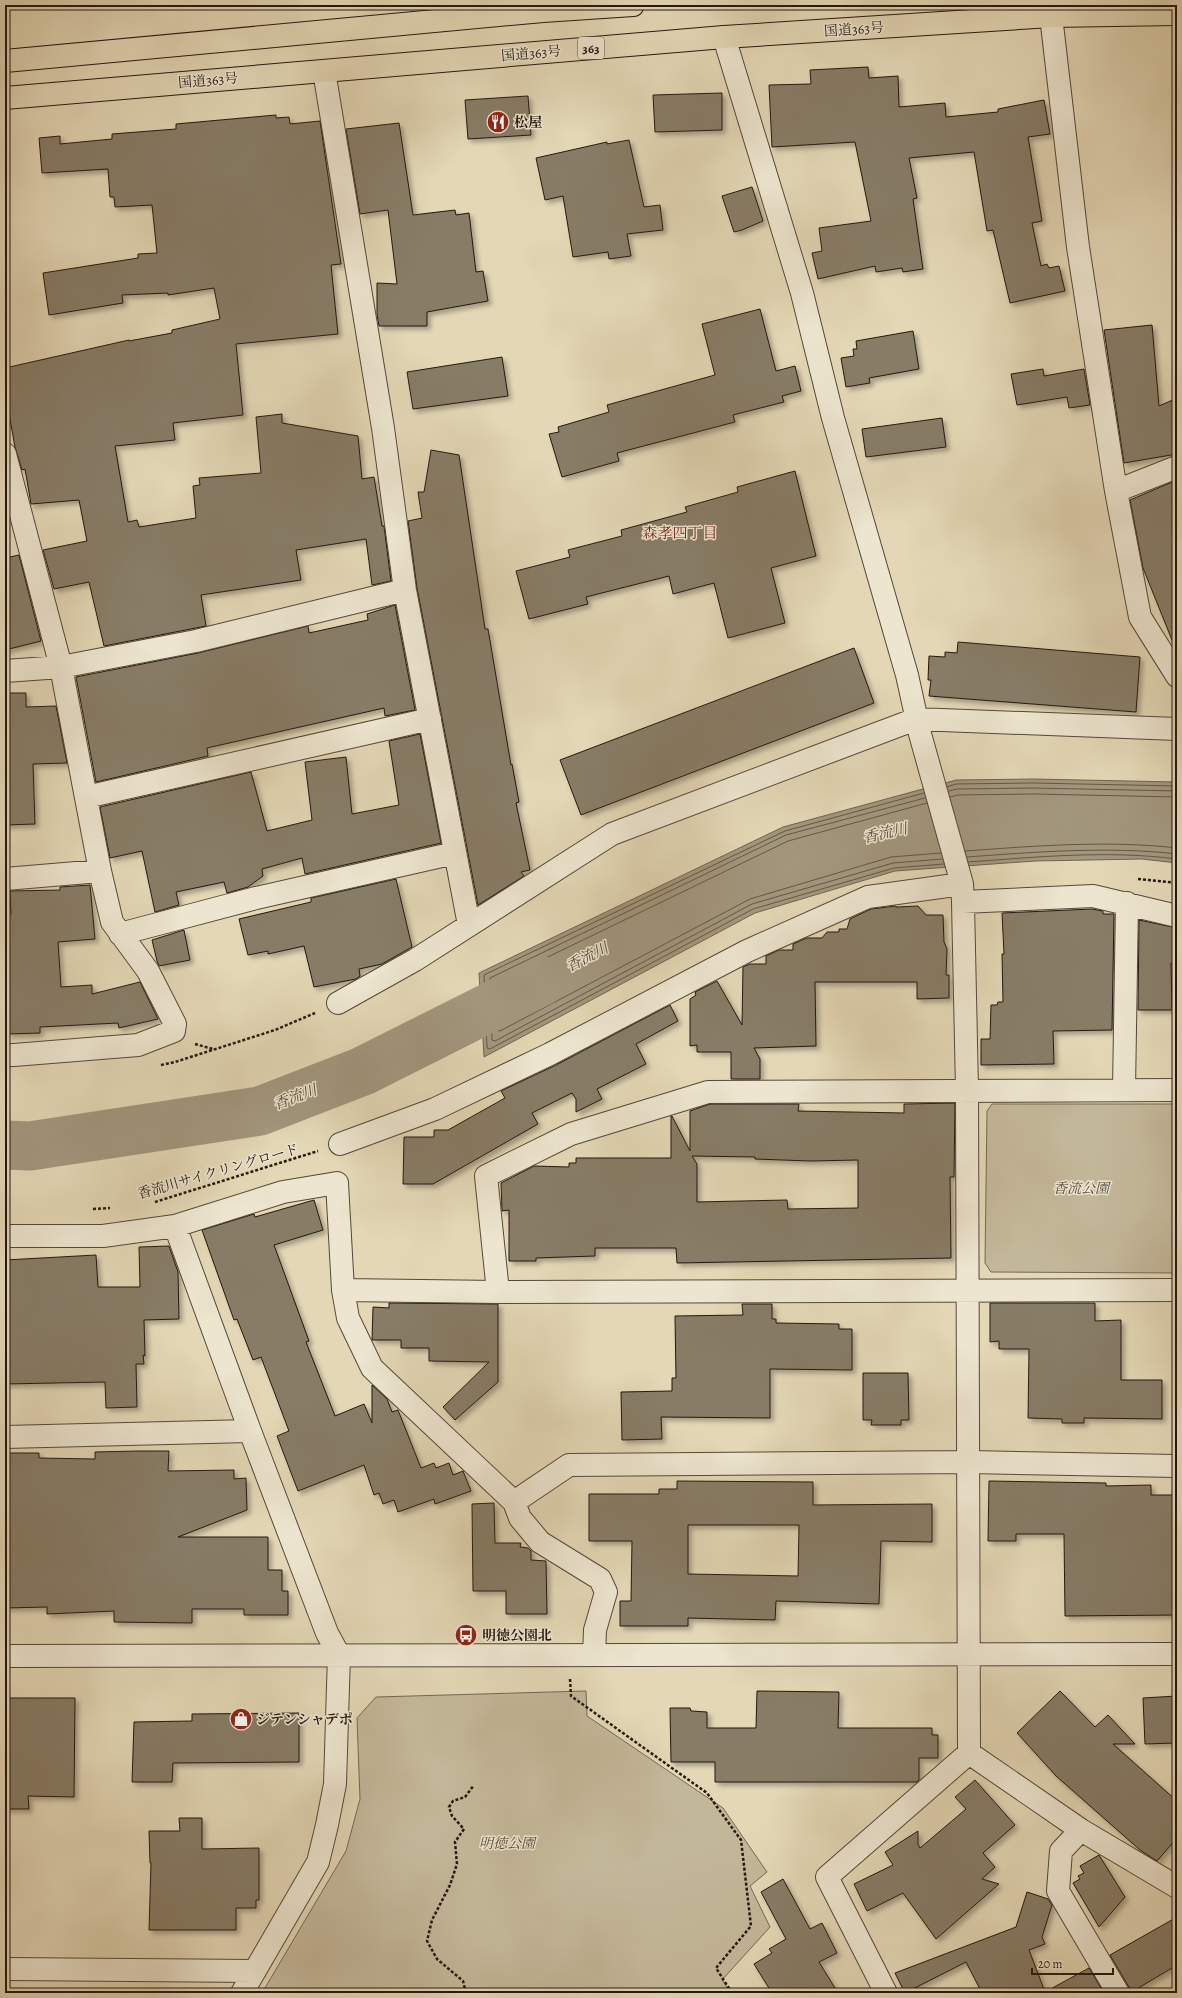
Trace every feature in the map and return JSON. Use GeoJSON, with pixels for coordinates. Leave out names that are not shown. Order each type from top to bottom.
{"type":"FeatureCollection","features":[{"type":"Feature","properties":{"kind":"highway"},"geometry":{"type":"LineString","coordinates":[[5,61],[543,8],[632,5]]}},
{"type":"Feature","properties":{"kind":"highway","name":"国道363号"},"geometry":{"type":"LineString","coordinates":[[5,98],[724,37],[1051,16],[1177,14]]}},
{"type":"Feature","properties":{"kind":"street"},"geometry":{"type":"LineString","coordinates":[[1051,16],[1078,246],[1116,491],[1140,617],[1177,676]]}},
{"type":"Feature","properties":{"kind":"street"},"geometry":{"type":"LineString","coordinates":[[724,37],[802,293],[833,418],[907,675],[918,726],[961,886],[967,1090],[969,1753],[827,1877],[886,1993]]}},
{"type":"Feature","properties":{"kind":"street"},"geometry":{"type":"LineString","coordinates":[[324,70],[382,420],[405,590],[469,925]]}},
{"type":"Feature","properties":{"kind":"street"},"geometry":{"type":"LineString","coordinates":[[5,1054],[14,1055],[138,1045],[174,1031],[175,1024],[148,971],[112,922],[100,871],[61,667],[6,459]]}},
{"type":"Feature","properties":{"kind":"street"},"geometry":{"type":"LineString","coordinates":[[1116,491],[1177,467]]}},
{"type":"Feature","properties":{"kind":"street"},"geometry":{"type":"LineString","coordinates":[[5,671],[61,667],[196,641],[405,590]]}},
{"type":"Feature","properties":{"kind":"street"},"geometry":{"type":"LineString","coordinates":[[86,797],[430,719]]}},
{"type":"Feature","properties":{"kind":"street"},"geometry":{"type":"LineString","coordinates":[[338,1003],[415,960],[612,834],[918,726],[1022,724],[1177,729]]}},
{"type":"Feature","properties":{"kind":"street"},"geometry":{"type":"LineString","coordinates":[[120,934],[256,898],[455,853]]}},
{"type":"Feature","properties":{"kind":"street"},"geometry":{"type":"LineString","coordinates":[[5,879],[100,871]]}},
{"type":"Feature","properties":{"kind":"street"},"geometry":{"type":"LineString","coordinates":[[340,1144],[435,1109],[550,1054],[747,951],[868,897],[961,886],[1093,896],[1177,916]]}},
{"type":"Feature","properties":{"kind":"street"},"geometry":{"type":"LineString","coordinates":[[1124,1090],[1127,903]]}},
{"type":"Feature","properties":{"kind":"street"},"geometry":{"type":"LineString","coordinates":[[498,1292],[486,1176],[571,1134],[708,1092],[1177,1090]]}},
{"type":"Feature","properties":{"kind":"street"},"geometry":{"type":"LineString","coordinates":[[5,1236],[103,1236],[175,1226],[283,1192],[337,1183],[343,1290],[348,1318],[372,1368],[514,1502],[520,1518],[540,1542],[600,1579],[606,1592],[595,1630],[594,1654]]}},
{"type":"Feature","properties":{"kind":"street"},"geometry":{"type":"LineString","coordinates":[[175,1226],[250,1431],[327,1633],[339,1655],[335,1784],[318,1862],[242,1993]]}},
{"type":"Feature","properties":{"kind":"street"},"geometry":{"type":"LineString","coordinates":[[343,1290],[498,1292],[1177,1290]]}},
{"type":"Feature","properties":{"kind":"street"},"geometry":{"type":"LineString","coordinates":[[5,1437],[250,1431]]}},
{"type":"Feature","properties":{"kind":"street"},"geometry":{"type":"LineString","coordinates":[[514,1502],[569,1465],[969,1462],[1177,1466]]}},
{"type":"Feature","properties":{"kind":"street"},"geometry":{"type":"LineString","coordinates":[[5,1656],[1177,1654]]}},
{"type":"Feature","properties":{"kind":"street"},"geometry":{"type":"LineString","coordinates":[[969,1753],[1081,1830],[1177,1887]]}},
{"type":"Feature","properties":{"kind":"street"},"geometry":{"type":"LineString","coordinates":[[1081,1830],[1061,1851],[1058,1891],[1118,1993]]}},
{"type":"Feature","properties":{"kind":"street"},"geometry":{"type":"LineString","coordinates":[[5,1969],[254,1971]]}},
{"type":"Feature","properties":{"kind":"path"},"geometry":{"type":"LineString","coordinates":[[214,1049],[275,1030],[338,1003]]}},
{"type":"Feature","properties":{"kind":"path","name":"香流川サイクリングロード"},"geometry":{"type":"LineString","coordinates":[[150,1203],[340,1144]]}},
{"type":"Feature","properties":{"kind":"path"},"geometry":{"type":"LineString","coordinates":[[89,1209],[112,1208]]}},
{"type":"Feature","properties":{"kind":"path"},"geometry":{"type":"LineString","coordinates":[[569,1655],[571,1696],[707,1793],[741,1840],[751,1926],[716,1968],[732,1993]]}},
{"type":"Feature","properties":{"kind":"path"},"geometry":{"type":"LineString","coordinates":[[466,1993],[463,1981],[437,1959],[427,1941],[432,1920],[450,1885],[457,1864],[455,1842],[464,1830],[452,1816],[448,1807],[453,1802],[464,1797],[474,1785]]}},
{"type":"Feature","properties":{"kind":"green space","name":"香流公園"},"geometry":{"type":"Polygon","coordinates":[[[992,1104],[1177,1104],[1177,1273],[991,1272],[985,1263],[987,1111],[992,1104]]]}},
{"type":"Feature","properties":{"kind":"green space","name":"明徳公園"},"geometry":{"type":"Polygon","coordinates":[[[586,1691],[587,1716],[723,1808],[767,1872],[750,1886],[770,1927],[722,1980],[731,1993],[262,1993],[346,1851],[360,1799],[357,1718],[376,1697],[586,1691]]]}},
{"type":"Feature","properties":{"kind":"water"},"geometry":{"type":"Polygon","coordinates":[[[1033,779],[1177,782],[1177,863],[1142,859],[1035,861],[895,871],[755,913],[484,1057],[479,973],[783,827],[956,780],[1033,779]]]}},
{"type":"Feature","properties":{"kind":"building"},"geometry":{"type":"Polygon","coordinates":[[[868,67],[869,78],[898,76],[899,107],[945,103],[946,117],[998,112],[998,109],[1044,100],[1050,134],[1028,137],[1042,221],[1032,223],[1041,266],[1047,264],[1049,268],[1059,266],[1065,291],[1010,303],[993,230],[987,231],[974,152],[909,158],[917,198],[913,199],[923,269],[903,272],[902,268],[876,272],[875,266],[818,279],[812,253],[822,251],[819,228],[871,221],[855,142],[772,147],[769,85],[811,84],[810,70],[868,67]]]}},
{"type":"Feature","properties":{"kind":"building"},"geometry":{"type":"Polygon","coordinates":[[[722,93],[722,130],[655,132],[653,95],[722,93]]]}},
{"type":"Feature","properties":{"kind":"building"},"geometry":{"type":"Polygon","coordinates":[[[528,96],[531,135],[468,139],[465,100],[528,96]]]}},
{"type":"Feature","properties":{"kind":"building"},"geometry":{"type":"Polygon","coordinates":[[[276,115],[276,118],[289,117],[290,124],[320,121],[341,264],[331,265],[338,334],[236,344],[243,415],[173,423],[175,440],[115,446],[128,522],[137,520],[139,527],[196,518],[193,486],[200,485],[199,478],[261,473],[256,417],[282,414],[282,423],[358,436],[362,479],[374,477],[382,526],[384,526],[391,581],[372,585],[366,539],[296,550],[301,580],[201,595],[206,626],[104,646],[89,582],[54,589],[43,550],[87,541],[79,500],[31,504],[25,469],[22,470],[15,447],[5,392],[5,368],[129,340],[172,333],[172,330],[220,319],[214,288],[168,295],[168,293],[122,295],[123,303],[49,315],[43,273],[138,258],[138,254],[157,253],[152,205],[115,207],[114,197],[110,197],[108,169],[42,173],[39,138],[60,136],[60,144],[112,139],[112,134],[176,129],[176,124],[276,115]]]}},
{"type":"Feature","properties":{"kind":"building"},"geometry":{"type":"Polygon","coordinates":[[[399,123],[413,215],[455,210],[456,215],[469,213],[476,272],[483,271],[488,301],[427,312],[427,326],[379,326],[377,314],[377,283],[397,284],[388,210],[360,214],[346,129],[399,123]]]}},
{"type":"Feature","properties":{"kind":"building"},"geometry":{"type":"Polygon","coordinates":[[[629,140],[644,207],[660,205],[663,230],[627,234],[631,256],[609,259],[608,252],[573,257],[563,196],[545,200],[536,158],[607,142],[607,144],[629,140]]]}},
{"type":"Feature","properties":{"kind":"building"},"geometry":{"type":"Polygon","coordinates":[[[752,187],[763,221],[734,232],[722,196],[752,187]]]}},
{"type":"Feature","properties":{"kind":"building"},"geometry":{"type":"Polygon","coordinates":[[[760,309],[776,371],[795,366],[801,391],[782,396],[784,402],[733,415],[735,422],[617,453],[619,461],[562,477],[549,434],[559,432],[558,427],[609,412],[607,405],[715,375],[702,324],[760,309]]]}},
{"type":"Feature","properties":{"kind":"building"},"geometry":{"type":"Polygon","coordinates":[[[1152,325],[1159,406],[1177,398],[1177,454],[1124,463],[1104,330],[1152,325]]]}},
{"type":"Feature","properties":{"kind":"building"},"geometry":{"type":"Polygon","coordinates":[[[913,331],[919,369],[869,378],[870,383],[846,387],[841,358],[854,356],[853,349],[857,349],[856,341],[913,331]]]}},
{"type":"Feature","properties":{"kind":"building"},"geometry":{"type":"Polygon","coordinates":[[[502,357],[508,396],[413,409],[407,372],[502,357]]]}},
{"type":"Feature","properties":{"kind":"building"},"geometry":{"type":"Polygon","coordinates":[[[1043,369],[1044,376],[1084,369],[1090,405],[1069,408],[1067,397],[1017,405],[1011,374],[1043,369]]]}},
{"type":"Feature","properties":{"kind":"building"},"geometry":{"type":"Polygon","coordinates":[[[942,418],[946,447],[866,457],[862,429],[942,418]]]}},
{"type":"Feature","properties":{"kind":"building"},"geometry":{"type":"Polygon","coordinates":[[[431,450],[459,455],[485,629],[488,629],[511,765],[512,764],[519,802],[516,803],[530,870],[521,872],[524,876],[478,905],[417,588],[408,521],[422,518],[418,492],[424,492],[431,450]]]}},
{"type":"Feature","properties":{"kind":"building"},"geometry":{"type":"Polygon","coordinates":[[[795,471],[816,556],[771,568],[785,623],[728,638],[714,583],[673,594],[669,576],[586,597],[588,604],[529,619],[516,571],[570,557],[568,550],[622,536],[621,530],[687,512],[685,507],[738,492],[737,487],[795,471]]]}},
{"type":"Feature","properties":{"kind":"building"},"geometry":{"type":"Polygon","coordinates":[[[1177,480],[1176,650],[1143,568],[1130,500],[1177,480]]]}},
{"type":"Feature","properties":{"kind":"building"},"geometry":{"type":"Polygon","coordinates":[[[19,555],[41,641],[5,650],[5,558],[19,555]]]}},
{"type":"Feature","properties":{"kind":"building"},"geometry":{"type":"Polygon","coordinates":[[[395,605],[415,710],[385,716],[384,708],[207,748],[208,756],[96,782],[76,677],[198,653],[308,626],[309,633],[368,620],[367,614],[395,605]]]}},
{"type":"Feature","properties":{"kind":"building"},"geometry":{"type":"Polygon","coordinates":[[[958,642],[1140,657],[1136,712],[929,696],[931,680],[928,680],[929,656],[945,657],[945,652],[957,653],[958,642]]]}},
{"type":"Feature","properties":{"kind":"building"},"geometry":{"type":"Polygon","coordinates":[[[854,648],[874,703],[581,815],[560,760],[854,648]]]}},
{"type":"Feature","properties":{"kind":"building"},"geometry":{"type":"Polygon","coordinates":[[[5,693],[26,693],[26,707],[56,706],[67,763],[33,764],[35,824],[5,825],[5,693]]]}},
{"type":"Feature","properties":{"kind":"building"},"geometry":{"type":"Polygon","coordinates":[[[420,734],[441,843],[305,874],[302,858],[262,869],[263,876],[248,887],[227,893],[224,882],[176,892],[179,905],[155,912],[142,851],[110,858],[100,807],[251,772],[267,831],[312,820],[305,762],[346,757],[352,814],[399,805],[389,741],[420,734]]]}},
{"type":"Feature","properties":{"kind":"building"},"geometry":{"type":"Polygon","coordinates":[[[396,879],[412,947],[382,964],[359,969],[360,976],[356,979],[314,987],[304,946],[268,954],[268,951],[248,955],[239,919],[311,902],[311,898],[396,879]]]}},
{"type":"Feature","properties":{"kind":"building"},"geometry":{"type":"Polygon","coordinates":[[[90,885],[95,939],[58,942],[61,987],[92,985],[92,994],[140,982],[158,1019],[119,1028],[118,1023],[40,1027],[40,1033],[8,1034],[7,993],[9,993],[5,914],[11,914],[10,891],[60,890],[60,887],[90,885]]]}},
{"type":"Feature","properties":{"kind":"building"},"geometry":{"type":"Polygon","coordinates":[[[896,906],[918,906],[926,915],[943,915],[944,942],[947,949],[946,975],[949,975],[949,998],[917,999],[917,982],[815,982],[816,1046],[754,1048],[760,1059],[760,1079],[731,1079],[731,1052],[697,1052],[697,1045],[690,1046],[690,999],[696,995],[695,992],[717,981],[742,1025],[743,967],[750,964],[766,964],[766,956],[779,950],[793,950],[793,944],[807,938],[822,938],[827,932],[839,932],[839,929],[847,929],[850,919],[871,909],[896,906]]]}},
{"type":"Feature","properties":{"kind":"building"},"geometry":{"type":"Polygon","coordinates":[[[1092,909],[1103,911],[1103,914],[1114,914],[1112,1030],[1053,1031],[1054,1064],[981,1065],[981,1039],[990,1039],[991,1005],[997,1005],[998,1002],[1003,1002],[1002,954],[1004,954],[1002,913],[1092,909]]]}},
{"type":"Feature","properties":{"kind":"building"},"geometry":{"type":"Polygon","coordinates":[[[1139,920],[1177,928],[1177,964],[1171,963],[1172,1010],[1138,1010],[1139,920]]]}},
{"type":"Feature","properties":{"kind":"building"},"geometry":{"type":"Polygon","coordinates":[[[184,930],[190,960],[159,966],[152,940],[184,930]]]}},
{"type":"Feature","properties":{"kind":"building"},"geometry":{"type":"Polygon","coordinates":[[[670,1005],[678,1021],[636,1044],[646,1064],[597,1089],[602,1099],[576,1112],[576,1099],[572,1093],[532,1113],[538,1124],[433,1184],[403,1184],[404,1137],[434,1137],[434,1130],[448,1130],[505,1098],[501,1091],[556,1065],[670,1005]]]}},
{"type":"Feature","properties":{"kind":"building"},"geometry":{"type":"Polygon","coordinates":[[[955,1103],[954,1177],[950,1177],[951,1258],[677,1263],[676,1248],[595,1248],[595,1256],[536,1258],[536,1261],[509,1261],[509,1210],[502,1211],[501,1183],[534,1166],[569,1167],[569,1163],[576,1163],[576,1158],[671,1158],[671,1116],[690,1151],[690,1111],[710,1104],[799,1104],[798,1111],[904,1113],[904,1104],[955,1103]],[[692,1156],[697,1164],[697,1202],[787,1200],[788,1209],[858,1208],[858,1160],[810,1161],[755,1159],[755,1157],[692,1156]]]}},
{"type":"Feature","properties":{"kind":"building"},"geometry":{"type":"Polygon","coordinates":[[[314,1200],[323,1230],[274,1245],[309,1341],[306,1342],[335,1416],[364,1404],[372,1423],[372,1385],[387,1399],[392,1412],[398,1410],[421,1468],[434,1463],[436,1468],[449,1463],[453,1475],[463,1471],[471,1491],[435,1504],[434,1499],[398,1512],[394,1500],[383,1504],[379,1493],[374,1495],[364,1465],[298,1491],[277,1436],[289,1431],[261,1357],[253,1360],[237,1319],[234,1320],[202,1230],[254,1214],[255,1217],[314,1200]]]}},
{"type":"Feature","properties":{"kind":"building"},"geometry":{"type":"Polygon","coordinates":[[[169,1246],[178,1272],[179,1319],[144,1320],[144,1364],[136,1364],[137,1407],[106,1408],[105,1382],[5,1384],[5,1260],[96,1255],[98,1287],[140,1287],[139,1247],[169,1246]]]}},
{"type":"Feature","properties":{"kind":"building"},"geometry":{"type":"Polygon","coordinates":[[[389,1303],[498,1304],[498,1382],[455,1420],[443,1407],[489,1362],[429,1361],[429,1348],[401,1348],[401,1340],[372,1340],[373,1307],[389,1308],[389,1303]]]}},
{"type":"Feature","properties":{"kind":"building"},"geometry":{"type":"Polygon","coordinates":[[[990,1303],[1095,1303],[1095,1321],[1121,1320],[1121,1380],[1162,1380],[1162,1419],[1084,1418],[1084,1423],[1062,1423],[1062,1419],[1028,1418],[1029,1349],[999,1349],[999,1341],[990,1342],[990,1303]]]}},
{"type":"Feature","properties":{"kind":"building"},"geometry":{"type":"Polygon","coordinates":[[[742,1304],[772,1304],[772,1319],[776,1319],[776,1323],[839,1324],[839,1329],[852,1329],[852,1370],[770,1369],[770,1418],[661,1417],[662,1439],[622,1440],[621,1392],[672,1391],[672,1378],[676,1378],[675,1316],[743,1315],[742,1304]]]}},
{"type":"Feature","properties":{"kind":"building"},"geometry":{"type":"Polygon","coordinates":[[[863,1373],[908,1373],[909,1420],[901,1420],[901,1425],[871,1425],[872,1420],[863,1420],[863,1373]]]}},
{"type":"Feature","properties":{"kind":"building"},"geometry":{"type":"Polygon","coordinates":[[[169,1451],[168,1471],[234,1470],[234,1479],[246,1478],[247,1510],[178,1537],[268,1537],[268,1570],[282,1570],[282,1591],[288,1591],[288,1615],[244,1615],[244,1609],[192,1609],[192,1623],[114,1622],[114,1611],[47,1614],[47,1607],[5,1608],[5,1488],[9,1488],[9,1453],[39,1453],[39,1458],[95,1459],[95,1452],[169,1451]]]}},
{"type":"Feature","properties":{"kind":"building"},"geometry":{"type":"Polygon","coordinates":[[[677,1481],[813,1482],[813,1505],[932,1504],[932,1542],[881,1541],[879,1604],[776,1601],[775,1620],[688,1618],[688,1626],[620,1626],[620,1601],[631,1601],[632,1541],[589,1541],[589,1494],[659,1494],[659,1489],[677,1489],[677,1481]],[[688,1525],[688,1574],[798,1576],[799,1525],[688,1525]]]}},
{"type":"Feature","properties":{"kind":"building"},"geometry":{"type":"Polygon","coordinates":[[[989,1481],[1106,1483],[1106,1486],[1151,1485],[1151,1495],[1177,1495],[1177,1615],[1065,1616],[1064,1534],[1016,1534],[1016,1541],[988,1541],[989,1481]]]}},
{"type":"Feature","properties":{"kind":"building"},"geometry":{"type":"Polygon","coordinates":[[[494,1503],[495,1543],[521,1543],[520,1547],[528,1548],[531,1551],[531,1560],[546,1561],[547,1614],[506,1614],[506,1591],[473,1591],[472,1504],[494,1503]]]}},
{"type":"Feature","properties":{"kind":"building"},"geometry":{"type":"Polygon","coordinates":[[[757,1691],[839,1692],[838,1728],[932,1728],[932,1735],[938,1735],[938,1758],[919,1758],[919,1780],[917,1782],[715,1782],[715,1762],[671,1762],[670,1708],[690,1708],[691,1711],[707,1712],[707,1728],[756,1728],[757,1691]]]}},
{"type":"Feature","properties":{"kind":"building"},"geometry":{"type":"Polygon","coordinates":[[[1060,1691],[1095,1727],[1108,1715],[1135,1744],[1113,1744],[1177,1801],[1177,1838],[1157,1861],[1140,1850],[1056,1776],[1017,1733],[1060,1691]]]}},
{"type":"Feature","properties":{"kind":"building"},"geometry":{"type":"Polygon","coordinates":[[[1177,1696],[1177,1732],[1174,1732],[1175,1743],[1145,1744],[1143,1698],[1177,1696]]]}},
{"type":"Feature","properties":{"kind":"building"},"geometry":{"type":"Polygon","coordinates":[[[5,1698],[75,1698],[74,1797],[28,1796],[29,1809],[5,1809],[5,1698]]]}},
{"type":"Feature","properties":{"kind":"building"},"geometry":{"type":"Polygon","coordinates":[[[299,1713],[299,1762],[173,1763],[172,1782],[132,1782],[134,1722],[192,1721],[192,1714],[299,1713]]]}},
{"type":"Feature","properties":{"kind":"building"},"geometry":{"type":"Polygon","coordinates":[[[975,1780],[1015,1825],[983,1853],[995,1867],[982,1879],[999,1884],[936,1939],[903,1893],[867,1911],[854,1884],[893,1865],[885,1852],[918,1831],[918,1844],[920,1848],[966,1809],[955,1797],[975,1780]]]}},
{"type":"Feature","properties":{"kind":"building"},"geometry":{"type":"Polygon","coordinates":[[[179,1818],[202,1818],[202,1849],[259,1848],[259,1900],[256,1900],[256,1908],[236,1908],[236,1930],[149,1930],[151,1863],[149,1831],[180,1831],[179,1818]]]}},
{"type":"Feature","properties":{"kind":"building"},"geometry":{"type":"Polygon","coordinates":[[[1099,1855],[1125,1897],[1099,1927],[1073,1883],[1080,1879],[1078,1876],[1084,1873],[1080,1866],[1099,1855]]]}},
{"type":"Feature","properties":{"kind":"building"},"geometry":{"type":"Polygon","coordinates":[[[783,1879],[810,1929],[822,1923],[837,1953],[819,1962],[838,1993],[772,1993],[754,1964],[772,1953],[769,1949],[786,1939],[761,1892],[783,1879]]]}},
{"type":"Feature","properties":{"kind":"building"},"geometry":{"type":"Polygon","coordinates":[[[1027,1892],[1048,1899],[1052,1905],[1042,1937],[1045,1944],[1029,1950],[1045,1992],[1089,1968],[1104,1993],[982,1993],[966,1962],[905,1993],[895,1973],[1016,1927],[1027,1892]]]}},
{"type":"Feature","properties":{"kind":"building"},"geometry":{"type":"Polygon","coordinates":[[[1177,1917],[1177,1965],[1130,1993],[1129,1987],[1110,1955],[1177,1917]]]}},
{"type":"Feature","properties":{"kind":"waterway","name":"香流川"},"geometry":{"type":"LineString","coordinates":[[5,1145],[30,1146],[260,1111],[363,1071],[542,981]]}},
{"type":"Feature","properties":{"kind":"place","name":"松屋"},"geometry":{"type":"Point","coordinates":[498,122]}},
{"type":"Feature","properties":{"kind":"place","name":"明徳公園北"},"geometry":{"type":"Point","coordinates":[466,1635]}},
{"type":"Feature","properties":{"kind":"place","name":"ジテンシャデポ"},"geometry":{"type":"Point","coordinates":[241,1719]}},
{"type":"Feature","properties":{"kind":"district","name":"森孝四丁目"},"geometry":{"type":"Point","coordinates":[680,533]}}]}
